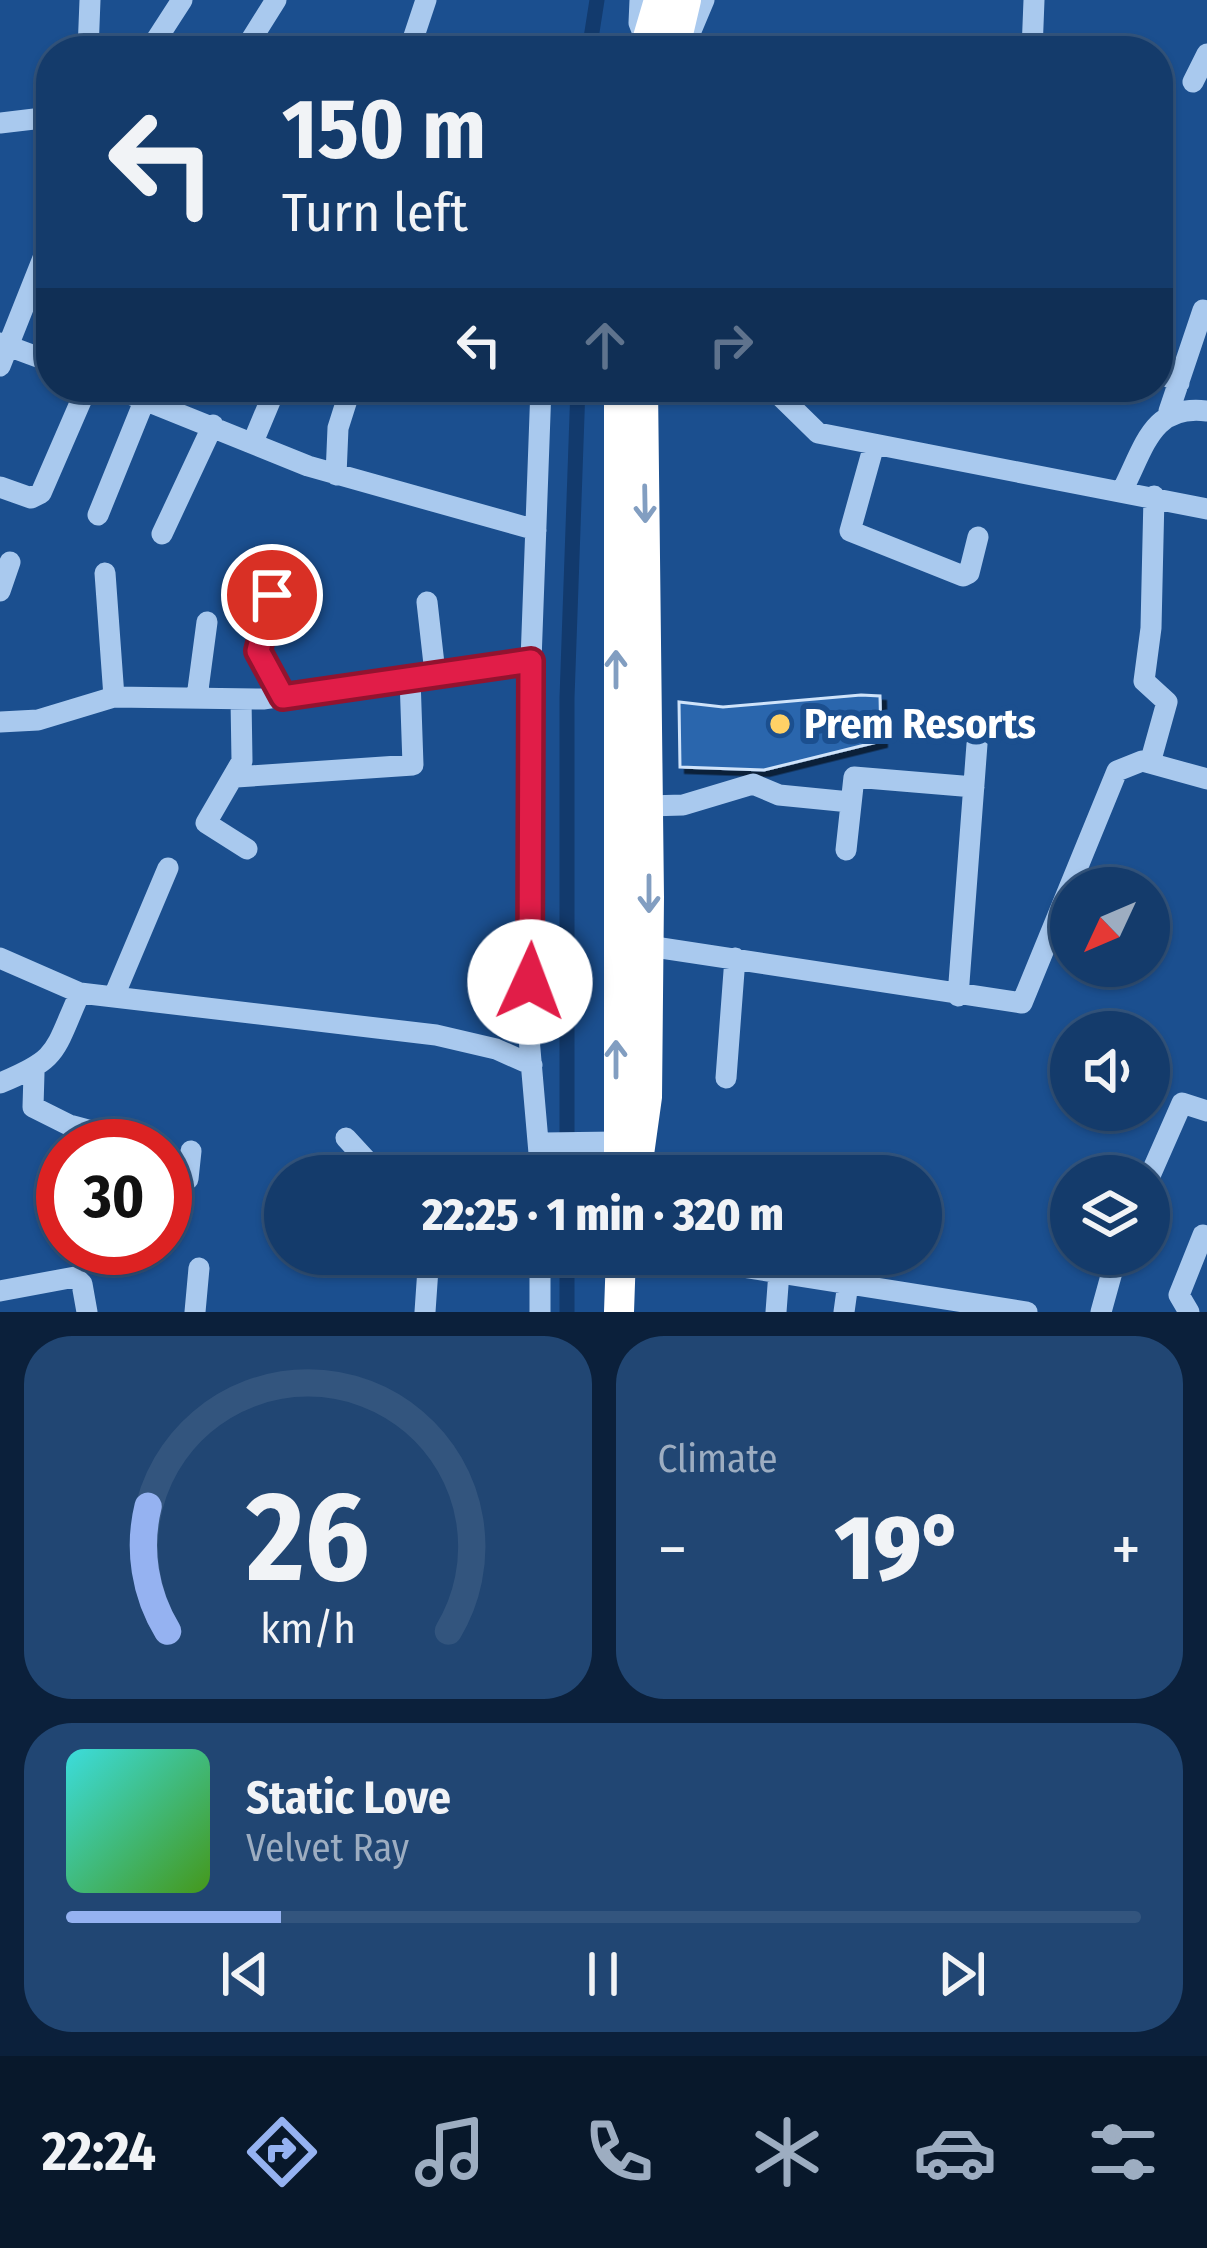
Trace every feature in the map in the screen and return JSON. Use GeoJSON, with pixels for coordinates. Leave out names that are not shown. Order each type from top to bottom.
{"type":"FeatureCollection","features":[{"type":"Feature","properties":{"kind":"highway"},"geometry":{"type":"LineString","coordinates":[[655,36],[659,0]]}},
{"type":"Feature","properties":{"kind":"highway"},"geometry":{"type":"LineString","coordinates":[[662,36],[686,0]]}},
{"type":"Feature","properties":{"kind":"highway"},"geometry":{"type":"LineString","coordinates":[[617,1155],[620,402]]}},
{"type":"Feature","properties":{"kind":"highway"},"geometry":{"type":"LineString","coordinates":[[639,1155],[647,1097],[648,946],[643,402]]}},
{"type":"Feature","properties":{"kind":"highway"},"geometry":{"type":"LineString","coordinates":[[619,1312],[620,1275]]}},
{"type":"Feature","properties":{"kind":"street"},"geometry":{"type":"LineString","coordinates":[[89,36],[90,0]]}},
{"type":"Feature","properties":{"kind":"street"},"geometry":{"type":"LineString","coordinates":[[159,36],[182,0]]}},
{"type":"Feature","properties":{"kind":"street"},"geometry":{"type":"LineString","coordinates":[[253,36],[276,0]]}},
{"type":"Feature","properties":{"kind":"street"},"geometry":{"type":"LineString","coordinates":[[414,36],[426,0]]}},
{"type":"Feature","properties":{"kind":"street"},"geometry":{"type":"LineString","coordinates":[[640,0],[639,23],[647,36]]}},
{"type":"Feature","properties":{"kind":"street"},"geometry":{"type":"LineString","coordinates":[[689,36],[704,0]]}},
{"type":"Feature","properties":{"kind":"street"},"geometry":{"type":"LineString","coordinates":[[1033,36],[1034,0]]}},
{"type":"Feature","properties":{"kind":"street"},"geometry":{"type":"LineString","coordinates":[[1193,82],[1207,54]]}},
{"type":"Feature","properties":{"kind":"street"},"geometry":{"type":"LineString","coordinates":[[1,125],[36,119]]}},
{"type":"Feature","properties":{"kind":"street"},"geometry":{"type":"LineString","coordinates":[[36,279],[3,352],[36,359]]}},
{"type":"Feature","properties":{"kind":"street"},"geometry":{"type":"LineString","coordinates":[[1173,400],[1203,310]]}},
{"type":"Feature","properties":{"kind":"street"},"geometry":{"type":"LineString","coordinates":[[1173,380],[1179,383]]}},
{"type":"Feature","properties":{"kind":"street"},"geometry":{"type":"LineString","coordinates":[[0,487],[31,498],[41,493],[80,402]]}},
{"type":"Feature","properties":{"kind":"street"},"geometry":{"type":"LineString","coordinates":[[98,515],[151,402]]}},
{"type":"Feature","properties":{"kind":"street"},"geometry":{"type":"LineString","coordinates":[[166,402],[336,475],[536,530]]}},
{"type":"Feature","properties":{"kind":"street"},"geometry":{"type":"LineString","coordinates":[[253,442],[270,402]]}},
{"type":"Feature","properties":{"kind":"street"},"geometry":{"type":"LineString","coordinates":[[336,475],[338,428],[346,402]]}},
{"type":"Feature","properties":{"kind":"street"},"geometry":{"type":"LineString","coordinates":[[540,402],[531,661],[533,958],[527,1015],[532,1065],[550,1143],[547,1155]]}},
{"type":"Feature","properties":{"kind":"street"},"geometry":{"type":"LineString","coordinates":[[785,402],[812,431],[1207,508]]}},
{"type":"Feature","properties":{"kind":"street"},"geometry":{"type":"LineString","coordinates":[[1123,489],[1172,402]]}},
{"type":"Feature","properties":{"kind":"street"},"geometry":{"type":"LineString","coordinates":[[1169,412],[1207,411]]}},
{"type":"Feature","properties":{"kind":"street"},"geometry":{"type":"LineString","coordinates":[[161,534],[214,425]]}},
{"type":"Feature","properties":{"kind":"street"},"geometry":{"type":"LineString","coordinates":[[874,445],[850,531],[963,575],[969,572],[978,537]]}},
{"type":"Feature","properties":{"kind":"street"},"geometry":{"type":"LineString","coordinates":[[1150,763],[1168,702],[1144,681],[1151,628],[1154,496]]}},
{"type":"Feature","properties":{"kind":"street"},"geometry":{"type":"LineString","coordinates":[[0,591],[10,562]]}},
{"type":"Feature","properties":{"kind":"street"},"geometry":{"type":"LineString","coordinates":[[105,573],[114,697]]}},
{"type":"Feature","properties":{"kind":"street"},"geometry":{"type":"LineString","coordinates":[[272,595],[258,651],[283,697]]}},
{"type":"Feature","properties":{"kind":"street"},"geometry":{"type":"LineString","coordinates":[[427,602],[434,673]]}},
{"type":"Feature","properties":{"kind":"street"},"geometry":{"type":"LineString","coordinates":[[196,697],[207,622]]}},
{"type":"Feature","properties":{"kind":"street"},"geometry":{"type":"LineString","coordinates":[[0,722],[38,720],[114,697],[283,697],[531,661]]}},
{"type":"Feature","properties":{"kind":"street"},"geometry":{"type":"LineString","coordinates":[[236,777],[412,765],[410,678]]}},
{"type":"Feature","properties":{"kind":"street"},"geometry":{"type":"LineString","coordinates":[[241,700],[242,761],[206,824],[247,849]]}},
{"type":"Feature","properties":{"kind":"street"},"geometry":{"type":"LineString","coordinates":[[958,996],[977,744]]}},
{"type":"Feature","properties":{"kind":"street"},"geometry":{"type":"LineString","coordinates":[[648,946],[1014,1004],[1026,1000],[1113,778],[1129,762],[1207,779]]}},
{"type":"Feature","properties":{"kind":"street"},"geometry":{"type":"LineString","coordinates":[[846,850],[857,776],[974,788]]}},
{"type":"Feature","properties":{"kind":"street"},"geometry":{"type":"LineString","coordinates":[[648,806],[683,806],[753,784],[779,795],[850,802]]}},
{"type":"Feature","properties":{"kind":"street"},"geometry":{"type":"LineString","coordinates":[[114,996],[168,868]]}},
{"type":"Feature","properties":{"kind":"street"},"geometry":{"type":"LineString","coordinates":[[0,958],[80,993],[436,1035],[496,1049],[532,1065]]}},
{"type":"Feature","properties":{"kind":"street"},"geometry":{"type":"LineString","coordinates":[[726,1078],[736,958]]}},
{"type":"Feature","properties":{"kind":"street"},"geometry":{"type":"LineString","coordinates":[[0,1083],[34,1073],[51,1055],[80,993]]}},
{"type":"Feature","properties":{"kind":"street"},"geometry":{"type":"LineString","coordinates":[[34,1073],[33,1107],[57,1119]]}},
{"type":"Feature","properties":{"kind":"street"},"geometry":{"type":"LineString","coordinates":[[1159,1155],[1182,1103],[1207,1111]]}},
{"type":"Feature","properties":{"kind":"street"},"geometry":{"type":"LineString","coordinates":[[346,1138],[361,1155]]}},
{"type":"Feature","properties":{"kind":"street"},"geometry":{"type":"LineString","coordinates":[[550,1143],[616,1142]]}},
{"type":"Feature","properties":{"kind":"street"},"geometry":{"type":"LineString","coordinates":[[1189,1312],[1179,1295],[1203,1235]]}},
{"type":"Feature","properties":{"kind":"street"},"geometry":{"type":"LineString","coordinates":[[195,1312],[199,1268]]}},
{"type":"Feature","properties":{"kind":"street"},"geometry":{"type":"LineString","coordinates":[[425,1312],[428,1275]]}},
{"type":"Feature","properties":{"kind":"street"},"geometry":{"type":"LineString","coordinates":[[540,1275],[540,1312]]}},
{"type":"Feature","properties":{"kind":"street"},"geometry":{"type":"LineString","coordinates":[[776,1312],[779,1275]]}},
{"type":"Feature","properties":{"kind":"street"},"geometry":{"type":"LineString","coordinates":[[798,1275],[1027,1312]]}},
{"type":"Feature","properties":{"kind":"street"},"geometry":{"type":"LineString","coordinates":[[1102,1305],[1111,1275]]}},
{"type":"Feature","properties":{"kind":"street"},"geometry":{"type":"LineString","coordinates":[[0,1291],[75,1277],[82,1284],[87,1312]]}},
{"type":"Feature","properties":{"kind":"street"},"geometry":{"type":"LineString","coordinates":[[844,1312],[848,1283]]}},
{"type":"Feature","properties":{"kind":"building","name":"Prem Resorts"},"geometry":{"type":"Polygon","coordinates":[[[880,696],[881,741],[764,770],[680,767],[679,702],[723,707],[880,696]]]}},
{"type":"Feature","properties":{"kind":"waterway"},"geometry":{"type":"LineString","coordinates":[[591,36],[597,0]]}},
{"type":"Feature","properties":{"kind":"waterway"},"geometry":{"type":"LineString","coordinates":[[567,1155],[567,698],[577,402]]}},
{"type":"Feature","properties":{"kind":"waterway"},"geometry":{"type":"LineString","coordinates":[[567,1275],[567,1312]]}},
{"type":"Feature","properties":{"kind":"place","name":"Prem Resorts"},"geometry":{"type":"Point","coordinates":[780,724]}},
{"type":"Feature","properties":{"kind":"route"},"geometry":{"type":"LineString","coordinates":[[272,595],[258,651],[283,697],[531,661],[530,982]]}}]}
